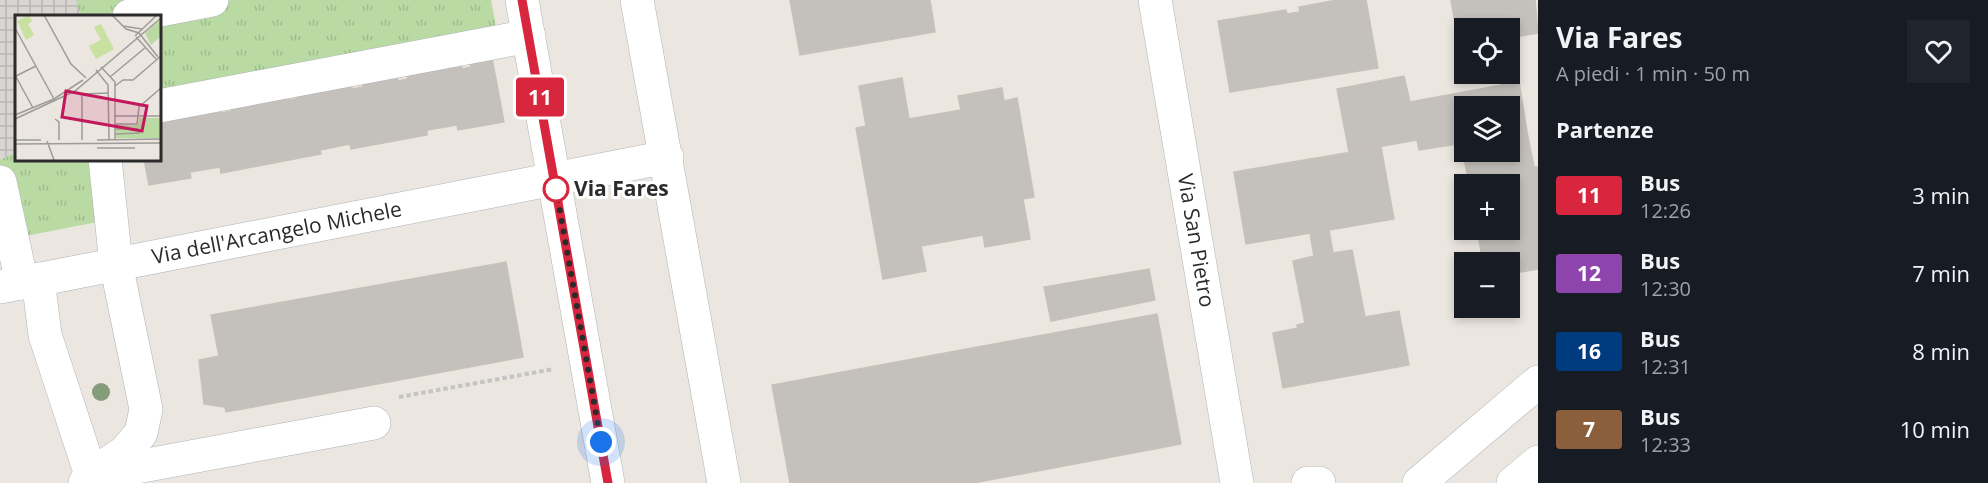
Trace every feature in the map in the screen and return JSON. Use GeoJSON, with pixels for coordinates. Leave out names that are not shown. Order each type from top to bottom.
{"type":"FeatureCollection","features":[{"type":"Feature","properties":{"kind":"street"},"geometry":{"type":"LineString","coordinates":[[134,15],[212,0]]}},
{"type":"Feature","properties":{"kind":"street"},"geometry":{"type":"LineString","coordinates":[[522,0],[608,483]]}},
{"type":"Feature","properties":{"kind":"street"},"geometry":{"type":"LineString","coordinates":[[636,0],[667,157],[724,483]]}},
{"type":"Feature","properties":{"kind":"street","name":"Via San Pietro"},"geometry":{"type":"LineString","coordinates":[[1155,0],[1238,483]]}},
{"type":"Feature","properties":{"kind":"street"},"geometry":{"type":"LineString","coordinates":[[160,106],[277,81],[528,36]]}},
{"type":"Feature","properties":{"kind":"street","name":"Via dell'Arcangelo Michele"},"geometry":{"type":"LineString","coordinates":[[20,283],[667,157]]}},
{"type":"Feature","properties":{"kind":"street"},"geometry":{"type":"LineString","coordinates":[[88,479],[125,452],[141,433],[146,409],[116,264],[105,160]]}},
{"type":"Feature","properties":{"kind":"street"},"geometry":{"type":"LineString","coordinates":[[0,182],[20,283],[45,335],[88,479]]}},
{"type":"Feature","properties":{"kind":"street"},"geometry":{"type":"LineString","coordinates":[[1419,483],[1538,382]]}},
{"type":"Feature","properties":{"kind":"street"},"geometry":{"type":"LineString","coordinates":[[88,479],[374,423]]}},
{"type":"Feature","properties":{"kind":"street"},"geometry":{"type":"LineString","coordinates":[[1513,483],[1538,462]]}},
{"type":"Feature","properties":{"kind":"street"},"geometry":{"type":"LineString","coordinates":[[1308,483],[1319,483]]}},
{"type":"Feature","properties":{"kind":"green space"},"geometry":{"type":"Polygon","coordinates":[[[0,0],[491,0],[497,32],[160,91],[160,15],[15,15],[15,160],[94,160],[97,222],[0,241],[0,0]]]}},
{"type":"Feature","properties":{"kind":"shaded area"},"geometry":{"type":"Polygon","coordinates":[[[0,0],[76,0],[81,15],[15,15],[15,152],[0,160],[0,0]]]}},
{"type":"Feature","properties":{"kind":"building"},"geometry":{"type":"Polygon","coordinates":[[[790,0],[930,0],[935,32],[800,55],[790,0]]]}},
{"type":"Feature","properties":{"kind":"building"},"geometry":{"type":"Polygon","coordinates":[[[1337,0],[1366,0],[1378,68],[1230,92],[1218,21],[1286,10],[1287,14],[1300,12],[1299,7],[1337,0]]]}},
{"type":"Feature","properties":{"kind":"building"},"geometry":{"type":"Polygon","coordinates":[[[1451,0],[1535,0],[1538,33],[1520,36],[1520,18],[1454,18],[1451,0]]]}},
{"type":"Feature","properties":{"kind":"building"},"geometry":{"type":"Polygon","coordinates":[[[492,58],[504,122],[458,130],[457,125],[427,130],[427,135],[351,149],[350,144],[320,150],[321,154],[221,173],[220,167],[190,172],[191,178],[149,185],[144,160],[160,160],[160,124],[166,122],[165,117],[221,107],[221,113],[232,111],[231,105],[285,95],[286,100],[296,99],[295,93],[351,84],[352,89],[363,87],[362,82],[397,75],[398,81],[408,79],[407,74],[461,64],[462,69],[471,67],[470,62],[492,58]]]}},
{"type":"Feature","properties":{"kind":"building"},"geometry":{"type":"Polygon","coordinates":[[[1404,76],[1410,102],[1508,84],[1519,84],[1527,132],[1520,133],[1520,96],[1454,96],[1454,145],[1419,150],[1417,140],[1349,152],[1337,89],[1404,76]]]}},
{"type":"Feature","properties":{"kind":"building"},"geometry":{"type":"Polygon","coordinates":[[[902,78],[909,119],[961,110],[958,96],[1002,88],[1004,101],[1017,98],[1034,197],[1023,199],[1030,239],[985,247],[983,235],[921,246],[926,271],[883,279],[856,128],[866,126],[859,86],[902,78]]]}},
{"type":"Feature","properties":{"kind":"building"},"geometry":{"type":"Polygon","coordinates":[[[1527,132],[1534,167],[1538,167],[1538,269],[1520,272],[1520,252],[1481,252],[1479,240],[1520,240],[1520,174],[1467,174],[1465,162],[1520,162],[1520,133],[1527,132]]]}},
{"type":"Feature","properties":{"kind":"building"},"geometry":{"type":"Polygon","coordinates":[[[1381,147],[1394,219],[1329,230],[1333,253],[1352,250],[1365,317],[1399,311],[1409,365],[1283,388],[1273,333],[1298,328],[1297,325],[1305,323],[1293,261],[1314,256],[1310,233],[1246,244],[1234,172],[1381,147]]]}},
{"type":"Feature","properties":{"kind":"building"},"geometry":{"type":"Polygon","coordinates":[[[506,262],[523,357],[226,412],[225,407],[204,404],[199,360],[219,356],[211,315],[506,262]]]}},
{"type":"Feature","properties":{"kind":"building"},"geometry":{"type":"Polygon","coordinates":[[[1149,269],[1155,300],[1051,321],[1044,287],[1149,269]]]}},
{"type":"Feature","properties":{"kind":"building"},"geometry":{"type":"Polygon","coordinates":[[[1157,314],[1181,444],[973,483],[790,483],[772,385],[1157,314]]]}},
{"type":"Feature","properties":{"kind":"bus line","name":"11"},"geometry":{"type":"LineString","coordinates":[[522,0],[608,483]]}},
{"type":"Feature","properties":{"kind":"place","name":"Via Fares"},"geometry":{"type":"Point","coordinates":[556,189]}},
{"type":"Feature","properties":{"kind":"route"},"geometry":{"type":"LineString","coordinates":[[556,189],[601,442]]}}]}
